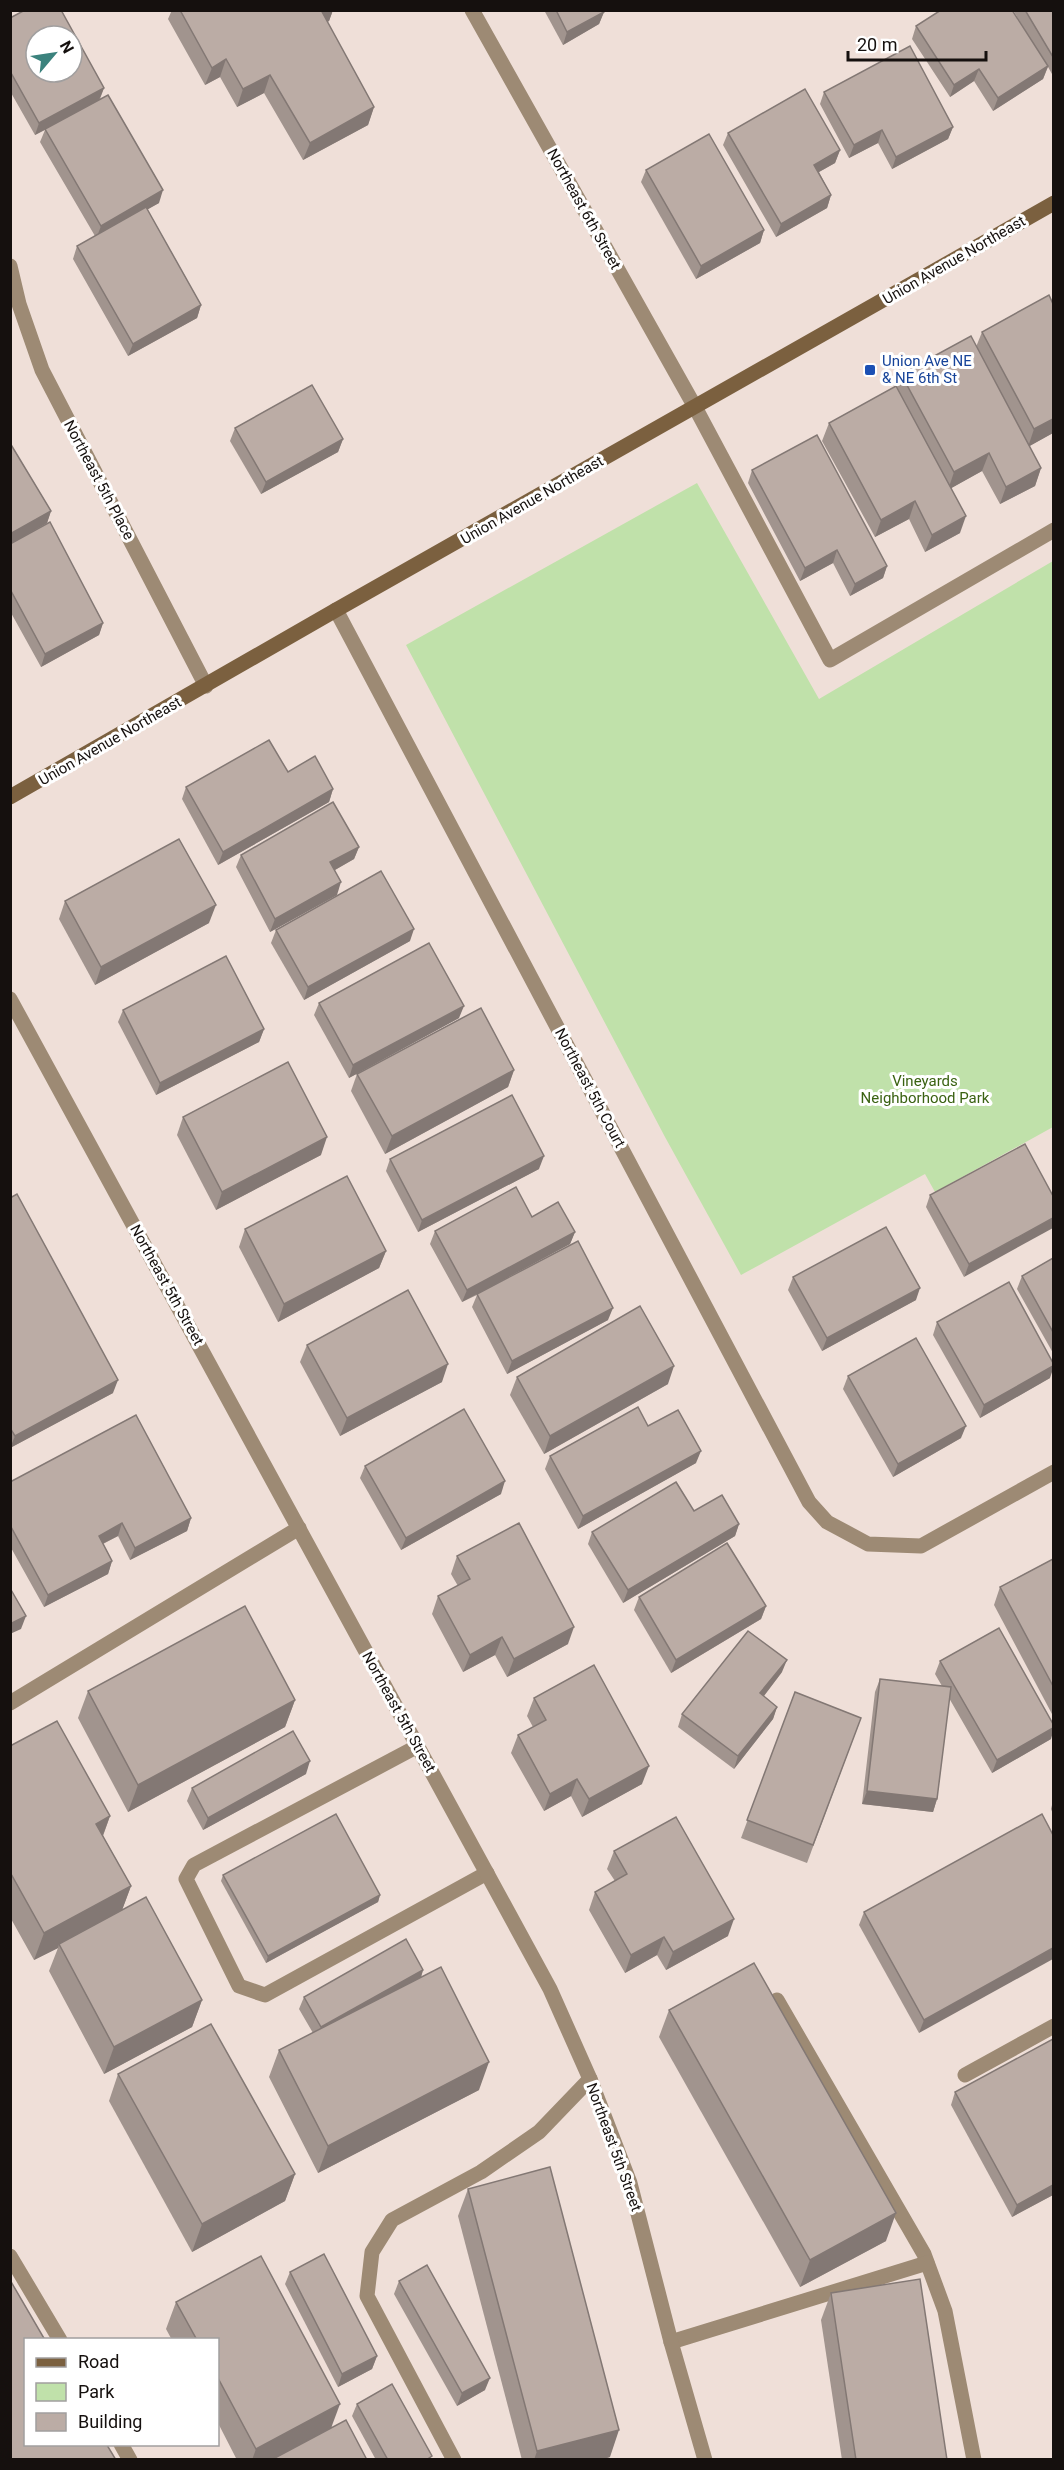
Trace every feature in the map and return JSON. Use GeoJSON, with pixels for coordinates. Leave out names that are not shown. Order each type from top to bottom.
{"type":"FeatureCollection","features":[{"type":"Feature","properties":{"kind":"street","name":"Northeast 6th Street"},"geometry":{"type":"LineString","coordinates":[[472,10],[695,407],[830,660],[1053,530]]}},
{"type":"Feature","properties":{"kind":"street","name":"Union Avenue Northeast"},"geometry":{"type":"LineString","coordinates":[[10,797],[1053,203]]}},
{"type":"Feature","properties":{"kind":"street","name":"Northeast 5th Place"},"geometry":{"type":"LineString","coordinates":[[10,267],[19,304],[42,370],[206,686]]}},
{"type":"Feature","properties":{"kind":"street","name":"Northeast 5th Court"},"geometry":{"type":"LineString","coordinates":[[336,610],[809,1502],[827,1522],[868,1544],[921,1546],[1053,1472]]}},
{"type":"Feature","properties":{"kind":"street","name":"Northeast 5th Street"},"geometry":{"type":"LineString","coordinates":[[10,999],[550,1989],[590,2079],[630,2183],[671,2342],[705,2460]]}},
{"type":"Feature","properties":{"kind":"street"},"geometry":{"type":"LineString","coordinates":[[10,1703],[299,1528]]}},
{"type":"Feature","properties":{"kind":"street"},"geometry":{"type":"LineString","coordinates":[[418,1746],[194,1865],[186,1880],[239,1986],[265,1995],[487,1874]]}},
{"type":"Feature","properties":{"kind":"street"},"geometry":{"type":"LineString","coordinates":[[777,2000],[927,2264],[945,2311],[974,2460]]}},
{"type":"Feature","properties":{"kind":"street"},"geometry":{"type":"LineString","coordinates":[[965,2075],[1053,2026]]}},
{"type":"Feature","properties":{"kind":"street"},"geometry":{"type":"LineString","coordinates":[[454,2460],[367,2296],[372,2252],[392,2220],[481,2172],[538,2132],[590,2079]]}},
{"type":"Feature","properties":{"kind":"street"},"geometry":{"type":"LineString","coordinates":[[10,2256],[59,2338]]}},
{"type":"Feature","properties":{"kind":"street"},"geometry":{"type":"LineString","coordinates":[[671,2342],[927,2264]]}},
{"type":"Feature","properties":{"kind":"street"},"geometry":{"type":"LineString","coordinates":[[122,2446],[130,2460]]}},
{"type":"Feature","properties":{"kind":"green space","name":"Vineyards Neighborhood Park"},"geometry":{"type":"Polygon","coordinates":[[[697,483],[819,699],[1053,561],[1053,1127],[935,1192],[925,1174],[741,1275],[665,1137],[406,645],[697,483]]]}},
{"type":"Feature","properties":{"kind":"building"},"geometry":{"type":"Polygon","coordinates":[[[25,10],[61,10],[69,24],[24,24],[24,84],[84,84],[84,52],[104,88],[39,123],[10,71],[10,18],[25,10]]]}},
{"type":"Feature","properties":{"kind":"building"},"geometry":{"type":"Polygon","coordinates":[[[180,10],[321,10],[374,107],[310,143],[270,75],[243,89],[226,59],[212,68],[180,10]]]}},
{"type":"Feature","properties":{"kind":"building"},"geometry":{"type":"Polygon","coordinates":[[[556,10],[603,10],[604,12],[567,32],[556,10]]]}},
{"type":"Feature","properties":{"kind":"building"},"geometry":{"type":"Polygon","coordinates":[[[941,10],[1012,10],[1048,66],[998,98],[979,69],[954,85],[916,26],[941,10]]]}},
{"type":"Feature","properties":{"kind":"building"},"geometry":{"type":"Polygon","coordinates":[[[1025,10],[1053,10],[1053,57],[1025,10]]]}},
{"type":"Feature","properties":{"kind":"building"},"geometry":{"type":"Polygon","coordinates":[[[910,46],[953,127],[896,157],[882,130],[854,145],[824,92],[910,46]]]}},
{"type":"Feature","properties":{"kind":"building"},"geometry":{"type":"Polygon","coordinates":[[[805,89],[840,150],[814,165],[831,195],[781,224],[728,133],[805,89]]]}},
{"type":"Feature","properties":{"kind":"building"},"geometry":{"type":"Polygon","coordinates":[[[108,95],[163,190],[101,226],[45,129],[108,95]]]}},
{"type":"Feature","properties":{"kind":"building"},"geometry":{"type":"Polygon","coordinates":[[[709,134],[764,230],[701,266],[646,170],[709,134]]]}},
{"type":"Feature","properties":{"kind":"building"},"geometry":{"type":"Polygon","coordinates":[[[146,207],[201,305],[133,344],[77,246],[146,207]]]}},
{"type":"Feature","properties":{"kind":"building"},"geometry":{"type":"Polygon","coordinates":[[[1049,295],[1053,304],[1053,419],[1034,429],[982,332],[1049,295]]]}},
{"type":"Feature","properties":{"kind":"building"},"geometry":{"type":"Polygon","coordinates":[[[971,336],[1041,468],[1006,487],[989,453],[954,472],[901,374],[971,336]]]}},
{"type":"Feature","properties":{"kind":"building"},"geometry":{"type":"Polygon","coordinates":[[[312,385],[343,439],[266,482],[235,428],[312,385]]]}},
{"type":"Feature","properties":{"kind":"building"},"geometry":{"type":"Polygon","coordinates":[[[896,386],[966,516],[932,535],[915,501],[881,520],[829,423],[896,386]]]}},
{"type":"Feature","properties":{"kind":"building"},"geometry":{"type":"Polygon","coordinates":[[[817,435],[887,566],[855,584],[837,550],[805,568],[752,470],[817,435]]]}},
{"type":"Feature","properties":{"kind":"building"},"geometry":{"type":"Polygon","coordinates":[[[10,443],[51,511],[10,534],[10,443]]]}},
{"type":"Feature","properties":{"kind":"building"},"geometry":{"type":"Polygon","coordinates":[[[50,522],[103,623],[45,654],[10,589],[10,544],[50,522]]]}},
{"type":"Feature","properties":{"kind":"building"},"geometry":{"type":"Polygon","coordinates":[[[269,740],[288,772],[315,756],[333,789],[223,852],[186,787],[269,740]]]}},
{"type":"Feature","properties":{"kind":"building"},"geometry":{"type":"Polygon","coordinates":[[[333,802],[359,847],[330,862],[341,882],[275,919],[241,855],[333,802]]]}},
{"type":"Feature","properties":{"kind":"building"},"geometry":{"type":"Polygon","coordinates":[[[179,839],[216,905],[101,967],[65,901],[179,839]]]}},
{"type":"Feature","properties":{"kind":"building"},"geometry":{"type":"Polygon","coordinates":[[[381,871],[414,929],[308,987],[276,930],[381,871]]]}},
{"type":"Feature","properties":{"kind":"building"},"geometry":{"type":"Polygon","coordinates":[[[429,943],[464,1006],[353,1065],[319,1003],[429,943]]]}},
{"type":"Feature","properties":{"kind":"building"},"geometry":{"type":"Polygon","coordinates":[[[226,956],[264,1029],[160,1083],[123,1010],[226,956]]]}},
{"type":"Feature","properties":{"kind":"building"},"geometry":{"type":"Polygon","coordinates":[[[481,1008],[514,1070],[392,1136],[357,1074],[481,1008]]]}},
{"type":"Feature","properties":{"kind":"building"},"geometry":{"type":"Polygon","coordinates":[[[288,1062],[327,1137],[222,1192],[183,1117],[288,1062]]]}},
{"type":"Feature","properties":{"kind":"building"},"geometry":{"type":"Polygon","coordinates":[[[512,1095],[544,1156],[422,1220],[390,1159],[512,1095]]]}},
{"type":"Feature","properties":{"kind":"building"},"geometry":{"type":"Polygon","coordinates":[[[1025,1144],[1053,1196],[1053,1218],[969,1264],[930,1195],[1025,1144]]]}},
{"type":"Feature","properties":{"kind":"building"},"geometry":{"type":"Polygon","coordinates":[[[347,1176],[386,1251],[284,1304],[245,1229],[347,1176]]]}},
{"type":"Feature","properties":{"kind":"building"},"geometry":{"type":"Polygon","coordinates":[[[516,1187],[532,1217],[558,1202],[575,1232],[467,1290],[435,1231],[516,1187]]]}},
{"type":"Feature","properties":{"kind":"building"},"geometry":{"type":"Polygon","coordinates":[[[17,1194],[118,1380],[15,1436],[10,1428],[10,1198],[17,1194]]]}},
{"type":"Feature","properties":{"kind":"building"},"geometry":{"type":"Polygon","coordinates":[[[886,1227],[920,1288],[827,1338],[793,1277],[886,1227]]]}},
{"type":"Feature","properties":{"kind":"building"},"geometry":{"type":"Polygon","coordinates":[[[578,1241],[613,1308],[512,1361],[477,1294],[578,1241]]]}},
{"type":"Feature","properties":{"kind":"building"},"geometry":{"type":"Polygon","coordinates":[[[1053,1258],[1053,1332],[1022,1276],[1053,1258]]]}},
{"type":"Feature","properties":{"kind":"building"},"geometry":{"type":"Polygon","coordinates":[[[1009,1282],[1053,1366],[984,1405],[937,1322],[1009,1282]]]}},
{"type":"Feature","properties":{"kind":"building"},"geometry":{"type":"Polygon","coordinates":[[[408,1290],[448,1364],[347,1418],[307,1345],[408,1290]]]}},
{"type":"Feature","properties":{"kind":"building"},"geometry":{"type":"Polygon","coordinates":[[[640,1306],[674,1366],[550,1436],[517,1377],[640,1306]]]}},
{"type":"Feature","properties":{"kind":"building"},"geometry":{"type":"Polygon","coordinates":[[[916,1338],[966,1426],[898,1464],[848,1376],[916,1338]]]}},
{"type":"Feature","properties":{"kind":"building"},"geometry":{"type":"Polygon","coordinates":[[[638,1407],[648,1426],[678,1410],[701,1451],[583,1516],[550,1456],[638,1407]]]}},
{"type":"Feature","properties":{"kind":"building"},"geometry":{"type":"Polygon","coordinates":[[[464,1409],[505,1481],[406,1538],[365,1466],[464,1409]]]}},
{"type":"Feature","properties":{"kind":"building"},"geometry":{"type":"Polygon","coordinates":[[[136,1415],[191,1518],[135,1548],[122,1523],[99,1536],[112,1561],[48,1595],[10,1525],[10,1482],[136,1415]]]}},
{"type":"Feature","properties":{"kind":"building"},"geometry":{"type":"Polygon","coordinates":[[[676,1482],[694,1511],[722,1495],[739,1524],[628,1590],[592,1532],[676,1482]]]}},
{"type":"Feature","properties":{"kind":"building"},"geometry":{"type":"Polygon","coordinates":[[[519,1523],[574,1627],[514,1659],[502,1637],[470,1655],[438,1596],[470,1579],[457,1556],[519,1523]]]}},
{"type":"Feature","properties":{"kind":"building"},"geometry":{"type":"Polygon","coordinates":[[[727,1543],[766,1606],[676,1660],[639,1597],[727,1543]]]}},
{"type":"Feature","properties":{"kind":"building"},"geometry":{"type":"Polygon","coordinates":[[[1053,1559],[1053,1686],[1000,1587],[1053,1559]]]}},
{"type":"Feature","properties":{"kind":"building"},"geometry":{"type":"Polygon","coordinates":[[[10,1588],[26,1616],[10,1624],[10,1588]]]}},
{"type":"Feature","properties":{"kind":"building"},"geometry":{"type":"Polygon","coordinates":[[[245,1606],[295,1700],[138,1785],[88,1691],[245,1606]]]}},
{"type":"Feature","properties":{"kind":"building"},"geometry":{"type":"Polygon","coordinates":[[[999,1628],[1053,1724],[1053,1728],[997,1760],[940,1661],[999,1628]]]}},
{"type":"Feature","properties":{"kind":"building"},"geometry":{"type":"Polygon","coordinates":[[[748,1631],[787,1660],[760,1693],[777,1707],[738,1756],[682,1714],[748,1631]]]}},
{"type":"Feature","properties":{"kind":"building"},"geometry":{"type":"Polygon","coordinates":[[[594,1665],[649,1766],[589,1799],[577,1779],[550,1794],[518,1735],[546,1720],[534,1698],[594,1665]]]}},
{"type":"Feature","properties":{"kind":"building"},"geometry":{"type":"Polygon","coordinates":[[[880,1679],[951,1687],[937,1799],[867,1791],[880,1679]]]}},
{"type":"Feature","properties":{"kind":"building"},"geometry":{"type":"Polygon","coordinates":[[[795,1692],[861,1718],[813,1845],[747,1820],[795,1692]]]}},
{"type":"Feature","properties":{"kind":"building"},"geometry":{"type":"Polygon","coordinates":[[[57,1721],[110,1816],[96,1824],[131,1886],[44,1933],[10,1872],[10,1746],[57,1721]]]}},
{"type":"Feature","properties":{"kind":"building"},"geometry":{"type":"Polygon","coordinates":[[[293,1731],[310,1761],[208,1818],[192,1788],[293,1731]]]}},
{"type":"Feature","properties":{"kind":"building"},"geometry":{"type":"Polygon","coordinates":[[[336,1814],[380,1895],[268,1956],[223,1875],[336,1814]]]}},
{"type":"Feature","properties":{"kind":"building"},"geometry":{"type":"Polygon","coordinates":[[[1042,1814],[1053,1835],[1053,1948],[924,2020],[864,1912],[1042,1814]]]}},
{"type":"Feature","properties":{"kind":"building"},"geometry":{"type":"Polygon","coordinates":[[[676,1817],[734,1919],[673,1952],[664,1937],[631,1955],[595,1892],[627,1874],[614,1851],[676,1817]]]}},
{"type":"Feature","properties":{"kind":"building"},"geometry":{"type":"Polygon","coordinates":[[[146,1897],[202,2000],[114,2047],[59,1944],[146,1897]]]}},
{"type":"Feature","properties":{"kind":"building"},"geometry":{"type":"Polygon","coordinates":[[[406,1939],[423,1970],[321,2027],[304,1997],[406,1939]]]}},
{"type":"Feature","properties":{"kind":"building"},"geometry":{"type":"Polygon","coordinates":[[[754,1963],[896,2213],[810,2260],[669,2010],[754,1963]]]}},
{"type":"Feature","properties":{"kind":"building"},"geometry":{"type":"Polygon","coordinates":[[[441,1967],[489,2062],[328,2146],[279,2050],[441,1967]]]}},
{"type":"Feature","properties":{"kind":"building"},"geometry":{"type":"Polygon","coordinates":[[[211,2024],[295,2174],[202,2224],[118,2074],[211,2024]]]}},
{"type":"Feature","properties":{"kind":"building"},"geometry":{"type":"Polygon","coordinates":[[[1053,2039],[1053,2185],[1017,2205],[955,2092],[1053,2039]]]}},
{"type":"Feature","properties":{"kind":"building"},"geometry":{"type":"Polygon","coordinates":[[[550,2167],[619,2430],[537,2451],[468,2189],[550,2167]]]}},
{"type":"Feature","properties":{"kind":"building"},"geometry":{"type":"Polygon","coordinates":[[[324,2254],[377,2356],[342,2374],[290,2272],[324,2254]]]}},
{"type":"Feature","properties":{"kind":"building"},"geometry":{"type":"Polygon","coordinates":[[[261,2256],[340,2404],[256,2449],[219,2380],[219,2338],[196,2338],[176,2302],[261,2256]]]}},
{"type":"Feature","properties":{"kind":"building"},"geometry":{"type":"Polygon","coordinates":[[[427,2265],[490,2378],[462,2393],[399,2281],[427,2265]]]}},
{"type":"Feature","properties":{"kind":"building"},"geometry":{"type":"Polygon","coordinates":[[[920,2279],[947,2460],[856,2460],[831,2293],[920,2279]]]}},
{"type":"Feature","properties":{"kind":"building"},"geometry":{"type":"Polygon","coordinates":[[[10,2280],[44,2338],[24,2338],[24,2446],[108,2446],[116,2460],[10,2460],[10,2280]]]}},
{"type":"Feature","properties":{"kind":"building"},"geometry":{"type":"Polygon","coordinates":[[[392,2384],[432,2456],[426,2460],[388,2460],[357,2404],[392,2384]]]}},
{"type":"Feature","properties":{"kind":"building"},"geometry":{"type":"Polygon","coordinates":[[[346,2420],[367,2460],[271,2460],[346,2420]]]}},
{"type":"Feature","properties":{"kind":"place","name":"Union Ave NE & NE 6th St"},"geometry":{"type":"Point","coordinates":[870,370]}}]}
